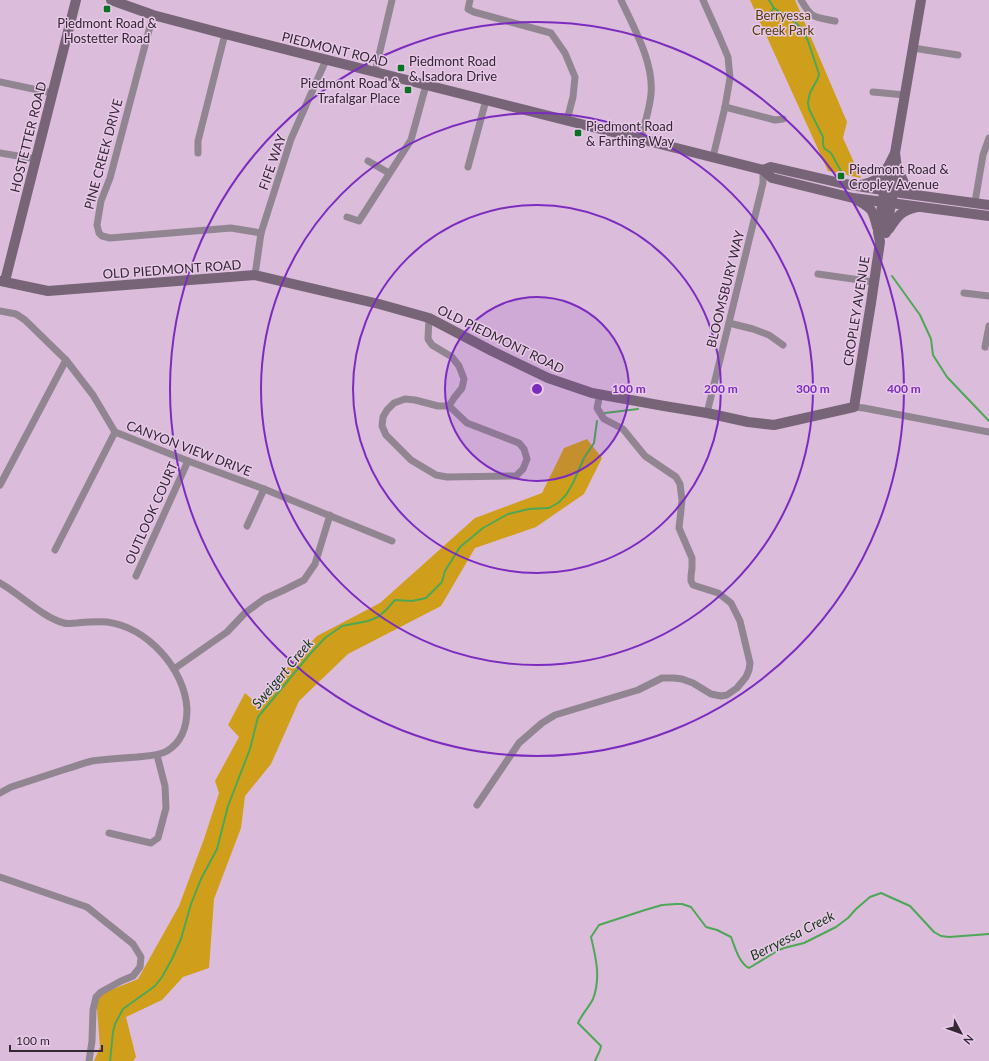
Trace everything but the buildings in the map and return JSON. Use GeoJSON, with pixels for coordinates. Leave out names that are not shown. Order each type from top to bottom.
{"type":"FeatureCollection","features":[{"type":"Feature","properties":{"kind":"street","name":"HOSTETTER ROAD"},"geometry":{"type":"LineString","coordinates":[[3,281],[36,159],[76,0]]}},
{"type":"Feature","properties":{"kind":"street","name":"PIEDMONT ROAD"},"geometry":{"type":"LineString","coordinates":[[111,0],[153,15],[225,34],[763,170],[772,178],[853,198],[989,216]]}},
{"type":"Feature","properties":{"kind":"street"},"geometry":{"type":"LineString","coordinates":[[375,72],[392,0]]}},
{"type":"Feature","properties":{"kind":"street"},"geometry":{"type":"LineString","coordinates":[[470,0],[468,9],[474,12],[551,33],[565,53],[575,78],[573,97],[567,120]]}},
{"type":"Feature","properties":{"kind":"street"},"geometry":{"type":"LineString","coordinates":[[621,0],[647,58],[651,76],[651,94],[641,139]]}},
{"type":"Feature","properties":{"kind":"street"},"geometry":{"type":"LineString","coordinates":[[703,0],[728,57],[730,78],[725,107],[712,157]]}},
{"type":"Feature","properties":{"kind":"street"},"geometry":{"type":"LineString","coordinates":[[801,0],[812,16],[835,21]]}},
{"type":"Feature","properties":{"kind":"street","name":"CROPLEY AVENUE"},"geometry":{"type":"LineString","coordinates":[[854,407],[921,0]]}},
{"type":"Feature","properties":{"kind":"street","name":"PINE CREEK DRIVE"},"geometry":{"type":"LineString","coordinates":[[153,15],[110,178],[101,201],[97,225],[99,233],[106,238],[231,228],[261,233]]}},
{"type":"Feature","properties":{"kind":"street"},"geometry":{"type":"LineString","coordinates":[[198,153],[198,141],[225,34]]}},
{"type":"Feature","properties":{"kind":"street"},"geometry":{"type":"LineString","coordinates":[[913,48],[958,56]]}},
{"type":"Feature","properties":{"kind":"street","name":"FIFE WAY"},"geometry":{"type":"LineString","coordinates":[[255,276],[261,233],[291,139],[326,60]]}},
{"type":"Feature","properties":{"kind":"street"},"geometry":{"type":"LineString","coordinates":[[0,82],[52,93]]}},
{"type":"Feature","properties":{"kind":"street"},"geometry":{"type":"LineString","coordinates":[[347,216],[359,221],[411,140],[426,85]]}},
{"type":"Feature","properties":{"kind":"street"},"geometry":{"type":"LineString","coordinates":[[873,92],[905,95]]}},
{"type":"Feature","properties":{"kind":"street"},"geometry":{"type":"LineString","coordinates":[[468,167],[486,100]]}},
{"type":"Feature","properties":{"kind":"street"},"geometry":{"type":"LineString","coordinates":[[725,107],[775,120],[783,119]]}},
{"type":"Feature","properties":{"kind":"street"},"geometry":{"type":"LineString","coordinates":[[975,202],[983,155],[989,138]]}},
{"type":"Feature","properties":{"kind":"street"},"geometry":{"type":"LineString","coordinates":[[0,153],[36,159]]}},
{"type":"Feature","properties":{"kind":"street"},"geometry":{"type":"LineString","coordinates":[[368,161],[389,174]]}},
{"type":"Feature","properties":{"kind":"street","name":"PIEDMONT ROAD"},"geometry":{"type":"LineString","coordinates":[[763,170],[771,167],[845,184],[920,196],[989,204]]}},
{"type":"Feature","properties":{"kind":"street"},"geometry":{"type":"LineString","coordinates":[[857,186],[871,183],[893,168],[906,185],[920,196]]}},
{"type":"Feature","properties":{"kind":"street","name":"BLOOMSBURY WAY"},"geometry":{"type":"LineString","coordinates":[[707,413],[762,183],[763,170]]}},
{"type":"Feature","properties":{"kind":"street"},"geometry":{"type":"LineString","coordinates":[[853,198],[867,206],[874,214],[881,236]]}},
{"type":"Feature","properties":{"kind":"street"},"geometry":{"type":"LineString","coordinates":[[881,236],[902,213],[920,206]]}},
{"type":"Feature","properties":{"kind":"street"},"geometry":{"type":"LineString","coordinates":[[818,274],[874,282]]}},
{"type":"Feature","properties":{"kind":"street","name":"OLD PIEDMONT ROAD"},"geometry":{"type":"LineString","coordinates":[[3,281],[48,291],[255,276],[379,304],[430,318],[492,351],[548,378],[600,394],[707,413],[748,422],[774,425],[854,407],[989,432]]}},
{"type":"Feature","properties":{"kind":"street"},"geometry":{"type":"LineString","coordinates":[[964,293],[989,296]]}},
{"type":"Feature","properties":{"kind":"street","name":"CANYON VIEW DRIVE"},"geometry":{"type":"LineString","coordinates":[[0,311],[16,314],[25,320],[66,360],[92,395],[115,432],[264,489],[392,541]]}},
{"type":"Feature","properties":{"kind":"street"},"geometry":{"type":"LineString","coordinates":[[430,318],[428,339],[432,345],[452,357],[459,366],[464,379],[462,388],[449,406]]}},
{"type":"Feature","properties":{"kind":"street"},"geometry":{"type":"LineString","coordinates":[[729,323],[769,335],[783,345]]}},
{"type":"Feature","properties":{"kind":"street"},"geometry":{"type":"LineString","coordinates":[[985,347],[989,326]]}},
{"type":"Feature","properties":{"kind":"street"},"geometry":{"type":"LineString","coordinates":[[0,485],[66,360]]}},
{"type":"Feature","properties":{"kind":"street"},"geometry":{"type":"LineString","coordinates":[[477,805],[519,743],[542,723],[556,715],[638,690],[662,678],[682,679],[693,683],[711,694],[721,696],[727,695],[737,688],[746,678],[749,670],[750,663],[740,621],[731,603],[718,593],[693,585],[691,581],[692,558],[679,528],[682,500],[680,484],[676,477],[645,456],[623,429],[604,419],[597,408],[600,394]]}},
{"type":"Feature","properties":{"kind":"street"},"geometry":{"type":"LineString","coordinates":[[405,400],[415,400],[438,406],[449,406],[467,423],[519,443],[524,449],[527,459],[523,469],[516,476],[447,478],[436,475],[411,460],[386,435],[382,426],[383,417],[394,403],[405,400]]}},
{"type":"Feature","properties":{"kind":"street"},"geometry":{"type":"LineString","coordinates":[[55,550],[115,432]]}},
{"type":"Feature","properties":{"kind":"street","name":"OUTLOOK COURT"},"geometry":{"type":"LineString","coordinates":[[136,576],[188,461]]}},
{"type":"Feature","properties":{"kind":"street"},"geometry":{"type":"LineString","coordinates":[[247,526],[264,489]]}},
{"type":"Feature","properties":{"kind":"street"},"geometry":{"type":"LineString","coordinates":[[174,669],[227,632],[245,613],[264,599],[304,580],[315,564],[330,515]]}},
{"type":"Feature","properties":{"kind":"street"},"geometry":{"type":"LineString","coordinates":[[0,583],[52,618],[66,623],[97,621],[109,622],[134,630],[162,654],[174,669],[183,689],[187,716],[186,726],[182,735],[176,744],[167,751],[157,755],[91,761],[11,787],[0,793]]}},
{"type":"Feature","properties":{"kind":"street"},"geometry":{"type":"LineString","coordinates":[[109,833],[151,843],[158,838],[166,808],[165,786],[157,755]]}},
{"type":"Feature","properties":{"kind":"street"},"geometry":{"type":"LineString","coordinates":[[0,877],[87,908],[133,944],[141,957],[140,967],[133,976],[101,992],[96,997],[93,1010],[92,1042],[89,1061]]}},
{"type":"Feature","properties":{"kind":"green space","name":"Berryessa Creek Park"},"geometry":{"type":"Polygon","coordinates":[[[750,0],[795,0],[847,122],[843,138],[861,178],[828,171],[750,0]]]}},
{"type":"Feature","properties":{"kind":"green space"},"geometry":{"type":"Polygon","coordinates":[[[587,439],[602,458],[584,494],[536,527],[475,548],[441,606],[348,654],[299,701],[271,764],[245,796],[241,828],[214,899],[209,968],[183,977],[162,1000],[126,1017],[136,1057],[133,1061],[94,1061],[100,1047],[96,996],[138,979],[179,906],[204,839],[219,793],[215,781],[239,737],[228,725],[245,693],[255,702],[317,636],[380,603],[475,518],[542,493],[564,448],[587,439]]]}},
{"type":"Feature","properties":{"kind":"waterway","name":"Berryessa Creek"},"geometry":{"type":"LineString","coordinates":[[769,0],[774,8],[795,22],[802,29],[808,41],[819,74],[810,93],[808,102],[809,109],[823,137],[824,148],[831,153],[842,173]]}},
{"type":"Feature","properties":{"kind":"waterway","name":"Sweigert Creek"},"geometry":{"type":"LineString","coordinates":[[768,16],[774,8]]}},
{"type":"Feature","properties":{"kind":"waterway","name":"Berryessa Creek"},"geometry":{"type":"LineString","coordinates":[[892,276],[920,315],[931,339],[933,355],[947,377],[989,421]]}},
{"type":"Feature","properties":{"kind":"waterway","name":"Sweigert Creek"},"geometry":{"type":"LineString","coordinates":[[605,413],[638,409]]}},
{"type":"Feature","properties":{"kind":"waterway","name":"Sweigert Creek"},"geometry":{"type":"LineString","coordinates":[[110,1061],[113,1032],[115,1024],[123,1009],[155,986],[172,959],[181,939],[191,904],[201,879],[217,849],[228,806],[250,749],[258,717],[325,638],[342,626],[368,621],[378,617],[395,600],[412,601],[426,598],[442,582],[445,571],[460,547],[483,528],[508,514],[529,509],[549,508],[558,503],[566,495],[584,458],[594,443],[597,421]]}},
{"type":"Feature","properties":{"kind":"waterway","name":"Berryessa Creek"},"geometry":{"type":"LineString","coordinates":[[595,1061],[601,1046],[578,1023],[593,999],[597,983],[596,960],[591,937],[599,925],[645,910],[662,905],[676,904],[691,907],[706,927],[717,930],[731,937],[740,959],[749,968],[779,950],[804,943],[836,927],[870,897],[881,893],[910,906],[934,932],[941,936],[949,937],[989,934]]}},
{"type":"Feature","properties":{"kind":"place","name":"Piedmont Road & Hostetter Road"},"geometry":{"type":"Point","coordinates":[107,9]}},
{"type":"Feature","properties":{"kind":"place","name":"Piedmont Road & Isadora Drive"},"geometry":{"type":"Point","coordinates":[401,68]}},
{"type":"Feature","properties":{"kind":"place","name":"Piedmont Road & Trafalgar Place"},"geometry":{"type":"Point","coordinates":[408,90]}},
{"type":"Feature","properties":{"kind":"place","name":"Piedmont Road & Farthing Way"},"geometry":{"type":"Point","coordinates":[578,133]}},
{"type":"Feature","properties":{"kind":"place","name":"Piedmont Road & Cropley Avenue"},"geometry":{"type":"Point","coordinates":[841,176]}}]}
